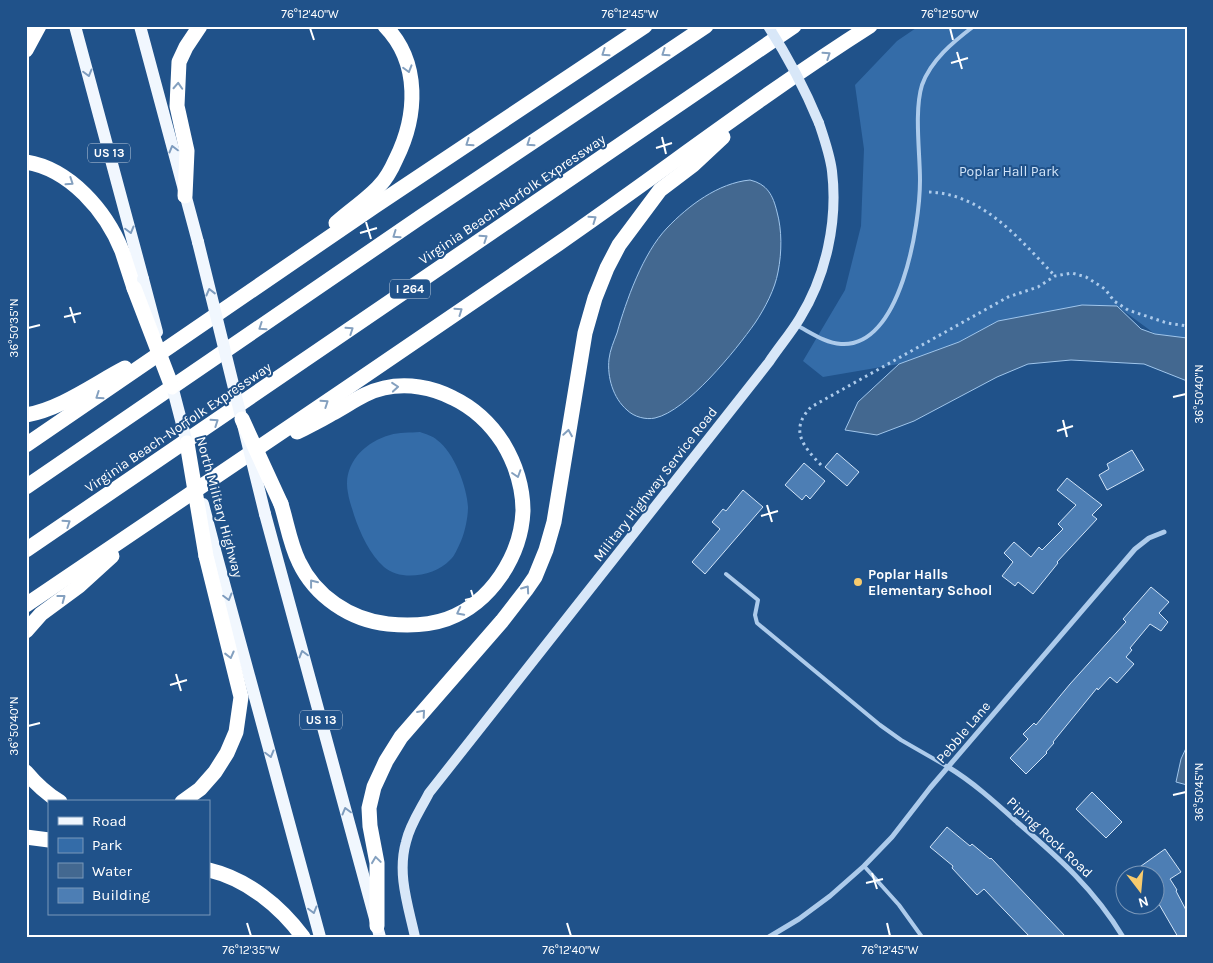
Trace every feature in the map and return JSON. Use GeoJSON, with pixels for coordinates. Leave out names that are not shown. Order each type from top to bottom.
{"type":"FeatureCollection","features":[{"type":"Feature","properties":{"kind":"highway"},"geometry":{"type":"LineString","coordinates":[[26,50],[39,26]]}},
{"type":"Feature","properties":{"kind":"highway"},"geometry":{"type":"LineString","coordinates":[[185,196],[188,151],[177,106],[179,62],[186,47],[200,26]]}},
{"type":"Feature","properties":{"kind":"highway"},"geometry":{"type":"LineString","coordinates":[[282,270],[380,185],[404,144],[412,114],[412,86],[399,46],[385,26]]}},
{"type":"Feature","properties":{"kind":"highway"},"geometry":{"type":"LineString","coordinates":[[26,445],[645,26]]}},
{"type":"Feature","properties":{"kind":"highway"},"geometry":{"type":"LineString","coordinates":[[26,487],[430,211],[706,26]]}},
{"type":"Feature","properties":{"kind":"highway","name":"Virginia Beach-Norfolk Expressway"},"geometry":{"type":"LineString","coordinates":[[26,550],[794,26]]}},
{"type":"Feature","properties":{"kind":"highway"},"geometry":{"type":"LineString","coordinates":[[26,605],[552,248],[772,92],[870,26]]}},
{"type":"Feature","properties":{"kind":"highway"},"geometry":{"type":"LineString","coordinates":[[378,931],[377,863],[370,826],[369,808],[374,787],[386,761],[401,737],[502,621],[534,577],[546,550],[554,522],[585,332],[594,298],[607,268],[619,245],[660,190],[693,164],[772,92]]}},
{"type":"Feature","properties":{"kind":"highway"},"geometry":{"type":"LineString","coordinates":[[26,162],[56,172],[77,186],[92,201],[121,250],[138,284],[172,387]]}},
{"type":"Feature","properties":{"kind":"highway"},"geometry":{"type":"LineString","coordinates":[[26,415],[46,410],[64,402],[197,329]]}},
{"type":"Feature","properties":{"kind":"highway"},"geometry":{"type":"LineString","coordinates":[[226,469],[332,414],[362,396],[383,388],[400,386],[422,387],[443,392],[462,402],[480,415],[495,431],[509,453],[521,489],[523,510],[514,552],[507,567],[495,584],[467,609],[448,618],[428,624],[407,626],[377,623],[356,616],[324,596],[312,583],[298,561],[281,504],[242,419]]}},
{"type":"Feature","properties":{"kind":"highway"},"geometry":{"type":"LineString","coordinates":[[185,800],[200,789],[215,772],[227,753],[236,732],[241,696],[187,443]]}},
{"type":"Feature","properties":{"kind":"highway"},"geometry":{"type":"LineString","coordinates":[[26,630],[41,614],[79,586],[159,515]]}},
{"type":"Feature","properties":{"kind":"highway"},"geometry":{"type":"LineString","coordinates":[[26,772],[36,783],[57,800]]}},
{"type":"Feature","properties":{"kind":"highway"},"geometry":{"type":"LineString","coordinates":[[26,837],[48,840]]}},
{"type":"Feature","properties":{"kind":"highway"},"geometry":{"type":"LineString","coordinates":[[210,870],[236,880],[259,893],[279,910],[303,937]]}},
{"type":"Feature","properties":{"kind":"main road","name":"US 13"},"geometry":{"type":"LineString","coordinates":[[75,26],[138,284]]}},
{"type":"Feature","properties":{"kind":"main road","name":"US 13"},"geometry":{"type":"LineString","coordinates":[[140,26],[198,242],[265,514],[378,931]]}},
{"type":"Feature","properties":{"kind":"main road","name":"North Military Highway"},"geometry":{"type":"LineString","coordinates":[[172,387],[187,443]]}},
{"type":"Feature","properties":{"kind":"main road","name":"North Military Highway"},"geometry":{"type":"LineString","coordinates":[[210,553],[320,937]]}},
{"type":"Feature","properties":{"kind":"street","name":"Military Highway Service Road"},"geometry":{"type":"LineString","coordinates":[[416,937],[404,893],[402,868],[406,842],[414,820],[430,793],[769,362],[795,325],[823,269],[830,240],[832,170],[819,123],[804,87],[768,26]]}},
{"type":"Feature","properties":{"kind":"street","name":"Pebble Lane"},"geometry":{"type":"LineString","coordinates":[[769,937],[799,919],[830,896],[864,866],[892,837],[948,767],[1135,549],[1149,538],[1164,532]]}},
{"type":"Feature","properties":{"kind":"street","name":"Piping Rock Road"},"geometry":{"type":"LineString","coordinates":[[948,767],[1003,809],[1058,857],[1085,884],[1115,923],[1123,937]]}},
{"type":"Feature","properties":{"kind":"lane"},"geometry":{"type":"LineString","coordinates":[[795,325],[829,342],[842,344],[866,338],[877,330],[888,313],[900,286],[911,253],[918,211],[920,192],[918,107],[922,86],[940,55],[956,39],[974,26]]}},
{"type":"Feature","properties":{"kind":"lane"},"geometry":{"type":"LineString","coordinates":[[726,574],[758,600],[755,615],[758,622],[880,725],[901,740],[948,767]]}},
{"type":"Feature","properties":{"kind":"lane"},"geometry":{"type":"LineString","coordinates":[[864,866],[899,905],[922,937]]}},
{"type":"Feature","properties":{"kind":"path"},"geometry":{"type":"LineString","coordinates":[[920,192],[944,192],[970,202],[1005,224],[1056,276]]}},
{"type":"Feature","properties":{"kind":"path"},"geometry":{"type":"LineString","coordinates":[[821,465],[806,449],[799,431],[805,413],[811,407],[1008,297],[1038,286],[1056,276],[1072,273],[1086,277],[1105,289],[1114,301],[1128,310],[1167,323],[1187,326]]}},
{"type":"Feature","properties":{"kind":"green space","name":"Poplar Hall Park"},"geometry":{"type":"Polygon","coordinates":[[[919,26],[1187,26],[1187,338],[1155,334],[1117,306],[998,321],[959,342],[899,364],[823,377],[803,361],[845,290],[861,226],[864,149],[855,85],[897,41],[919,26]]]}},
{"type":"Feature","properties":{"kind":"green space"},"geometry":{"type":"Polygon","coordinates":[[[420,432],[437,440],[454,461],[465,490],[468,511],[462,537],[452,558],[444,566],[436,570],[408,576],[391,572],[379,562],[370,550],[354,515],[348,496],[347,483],[348,473],[357,456],[372,443],[393,434],[420,432]]]}},
{"type":"Feature","properties":{"kind":"water"},"geometry":{"type":"Polygon","coordinates":[[[750,180],[761,184],[771,195],[779,219],[781,249],[777,278],[769,298],[755,323],[736,348],[696,392],[668,413],[651,419],[637,416],[627,410],[618,400],[612,387],[609,373],[611,349],[636,278],[658,238],[684,212],[715,191],[738,182],[750,180]]]}},
{"type":"Feature","properties":{"kind":"water"},"geometry":{"type":"Polygon","coordinates":[[[1082,305],[1117,306],[1141,329],[1155,334],[1187,338],[1187,381],[1144,364],[1071,360],[1028,364],[997,377],[914,421],[877,435],[845,430],[858,402],[899,364],[959,342],[998,321],[1082,305]]]}},
{"type":"Feature","properties":{"kind":"water"},"geometry":{"type":"Polygon","coordinates":[[[1187,746],[1187,785],[1176,782],[1181,759],[1187,746]]]}},
{"type":"Feature","properties":{"kind":"building"},"geometry":{"type":"Polygon","coordinates":[[[1132,450],[1144,470],[1107,490],[1099,475],[1109,469],[1107,464],[1132,450]]]}},
{"type":"Feature","properties":{"kind":"building"},"geometry":{"type":"Polygon","coordinates":[[[837,453],[859,472],[847,486],[825,467],[837,453]]]}},
{"type":"Feature","properties":{"kind":"building"},"geometry":{"type":"Polygon","coordinates":[[[804,463],[825,481],[810,499],[806,495],[802,500],[785,485],[804,463]]]}},
{"type":"Feature","properties":{"kind":"building"},"geometry":{"type":"Polygon","coordinates":[[[1067,478],[1102,505],[1092,515],[1097,519],[1057,562],[1033,594],[1018,582],[1015,586],[1002,576],[1013,562],[1004,553],[1014,542],[1031,557],[1039,547],[1042,550],[1063,529],[1058,524],[1076,505],[1057,490],[1067,478]]]}},
{"type":"Feature","properties":{"kind":"building"},"geometry":{"type":"Polygon","coordinates":[[[743,490],[763,507],[705,574],[692,562],[720,529],[712,522],[723,509],[726,511],[743,490]]]}},
{"type":"Feature","properties":{"kind":"building"},"geometry":{"type":"Polygon","coordinates":[[[1151,587],[1169,602],[1159,613],[1168,622],[1161,631],[1150,624],[1130,648],[1132,650],[1126,657],[1134,664],[1117,683],[1110,677],[1098,690],[1097,688],[1053,742],[1047,753],[1026,774],[1010,758],[1028,739],[1023,734],[1034,723],[1036,725],[1126,622],[1123,619],[1151,587]]]}},
{"type":"Feature","properties":{"kind":"building"},"geometry":{"type":"Polygon","coordinates":[[[1092,792],[1122,822],[1106,838],[1076,809],[1092,792]]]}},
{"type":"Feature","properties":{"kind":"building"},"geometry":{"type":"Polygon","coordinates":[[[947,827],[970,846],[972,844],[991,858],[1066,937],[1030,937],[984,889],[977,895],[952,868],[953,866],[930,847],[947,827]]]}},
{"type":"Feature","properties":{"kind":"building"},"geometry":{"type":"Polygon","coordinates":[[[1165,849],[1181,872],[1170,879],[1187,912],[1187,937],[1178,937],[1166,916],[1166,866],[1141,866],[1165,849]]]}},
{"type":"Feature","properties":{"kind":"place","name":"Poplar Halls Elementary School"},"geometry":{"type":"Point","coordinates":[858,582]}}]}
